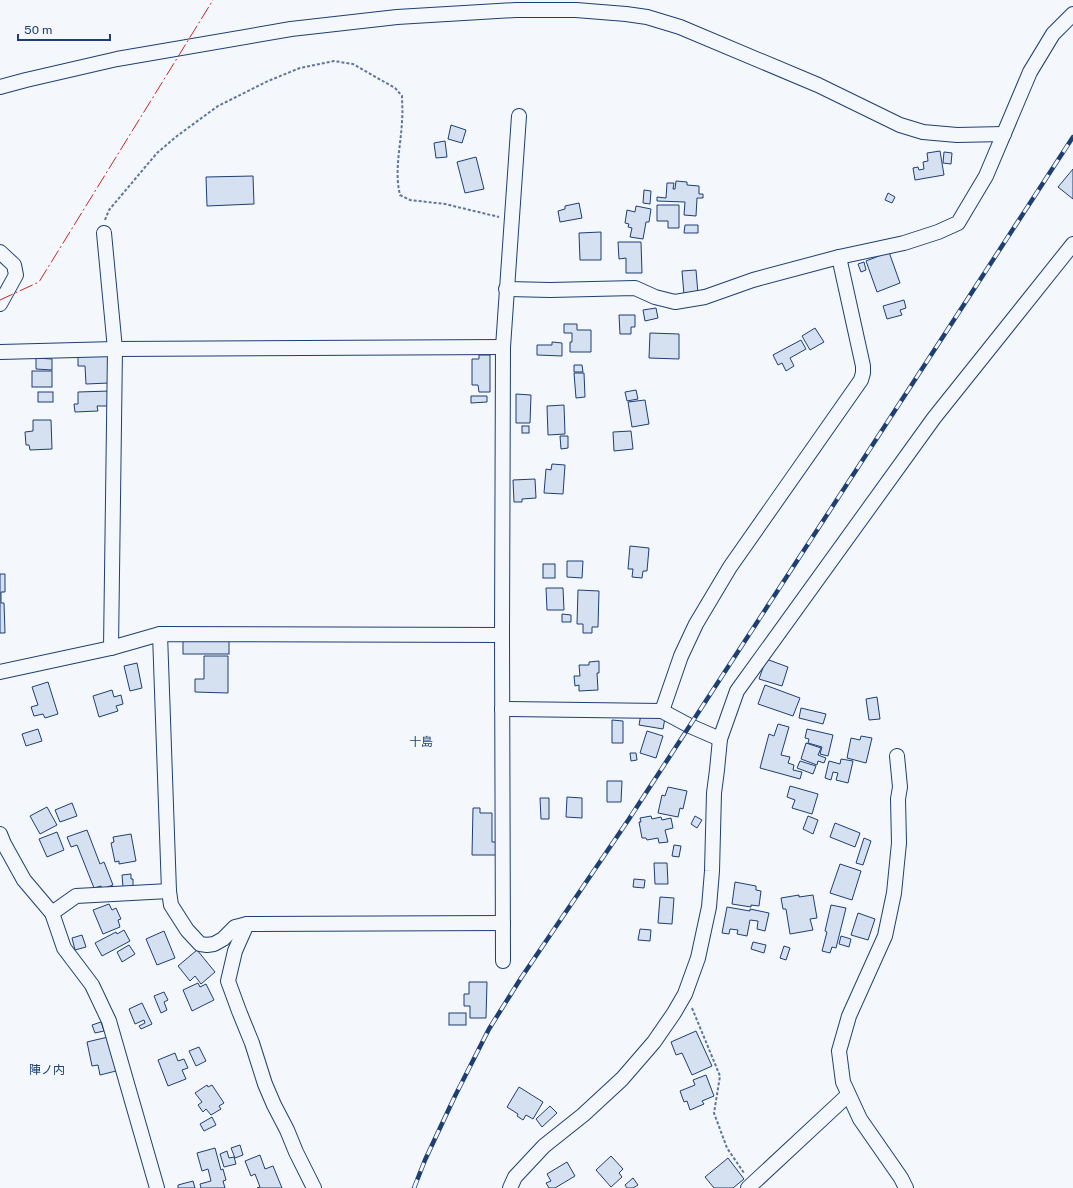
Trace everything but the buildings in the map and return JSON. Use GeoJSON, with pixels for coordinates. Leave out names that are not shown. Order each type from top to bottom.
{"type":"FeatureCollection","features":[{"type":"Feature","properties":{"kind":"street"},"geometry":{"type":"LineString","coordinates":[[0,87],[117,59],[291,29],[397,17],[516,10],[576,10],[647,17],[680,27],[818,85],[908,128],[923,132],[957,135],[1004,134]]}},
{"type":"Feature","properties":{"kind":"street"},"geometry":{"type":"LineString","coordinates":[[506,289],[550,290],[635,288],[675,302],[705,297],[753,280],[839,257],[904,243],[938,232],[958,223],[986,176],[1030,72],[1053,34],[1073,14]]}},
{"type":"Feature","properties":{"kind":"street"},"geometry":{"type":"LineString","coordinates":[[503,961],[503,347],[519,116]]}},
{"type":"Feature","properties":{"kind":"street"},"geometry":{"type":"LineString","coordinates":[[104,233],[115,349],[111,648]]}},
{"type":"Feature","properties":{"kind":"street"},"geometry":{"type":"LineString","coordinates":[[510,1188],[515,1177],[544,1146],[583,1115],[622,1079],[654,1042],[674,1014],[685,994],[698,958],[708,907],[712,871],[714,793],[718,770],[720,739],[737,691],[934,418],[1073,244]]}},
{"type":"Feature","properties":{"kind":"street"},"geometry":{"type":"LineString","coordinates":[[0,252],[14,265],[16,275],[0,304]]}},
{"type":"Feature","properties":{"kind":"street"},"geometry":{"type":"LineString","coordinates":[[662,712],[681,656],[696,624],[730,567],[861,380],[863,366],[839,257]]}},
{"type":"Feature","properties":{"kind":"street"},"geometry":{"type":"LineString","coordinates":[[0,352],[115,349],[503,347]]}},
{"type":"Feature","properties":{"kind":"street"},"geometry":{"type":"LineString","coordinates":[[0,672],[111,648],[160,634],[502,635]]}},
{"type":"Feature","properties":{"kind":"street"},"geometry":{"type":"LineString","coordinates":[[160,634],[169,891],[171,905],[187,930],[200,944],[207,946],[214,944],[223,939],[235,928],[247,924],[503,923]]}},
{"type":"Feature","properties":{"kind":"street"},"geometry":{"type":"LineString","coordinates":[[502,709],[662,712],[720,739]]}},
{"type":"Feature","properties":{"kind":"street"},"geometry":{"type":"LineString","coordinates":[[896,756],[900,787],[898,799],[899,843],[894,894],[885,936],[849,1016],[840,1051],[843,1082],[848,1095],[860,1119],[901,1178],[906,1188]]}},
{"type":"Feature","properties":{"kind":"street"},"geometry":{"type":"LineString","coordinates":[[0,834],[24,880],[52,913],[64,948],[92,985],[109,1021],[157,1188]]}},
{"type":"Feature","properties":{"kind":"street"},"geometry":{"type":"LineString","coordinates":[[52,913],[76,896],[169,891]]}},
{"type":"Feature","properties":{"kind":"street"},"geometry":{"type":"LineString","coordinates":[[247,924],[235,951],[228,981],[252,1043],[265,1084],[314,1188]]}},
{"type":"Feature","properties":{"kind":"street"},"geometry":{"type":"LineString","coordinates":[[750,1186],[848,1095]]}},
{"type":"Feature","properties":{"kind":"path"},"geometry":{"type":"LineString","coordinates":[[104,233],[105,220],[109,210],[157,153],[177,136],[218,106],[268,81],[300,68],[334,61],[353,64],[395,88],[402,96],[402,122],[397,183],[400,195],[410,200],[445,204],[512,219]]}},
{"type":"Feature","properties":{"kind":"path"},"geometry":{"type":"LineString","coordinates":[[685,994],[695,1014],[720,1076],[714,1114],[726,1148],[750,1186]]}},
{"type":"Feature","properties":{"kind":"railway"},"geometry":{"type":"LineString","coordinates":[[414,1188],[425,1160],[455,1096],[489,1029],[521,978],[629,819],[1073,137]]}},
{"type":"Feature","properties":{"kind":"power"},"geometry":{"type":"LineString","coordinates":[[0,300],[39,282],[213,0]]}},
{"type":"Feature","properties":{"kind":"district","name":"十島"},"geometry":{"type":"Point","coordinates":[421,742]}},
{"type":"Feature","properties":{"kind":"district","name":"陣ノ内"},"geometry":{"type":"Point","coordinates":[47,1070]}}]}
